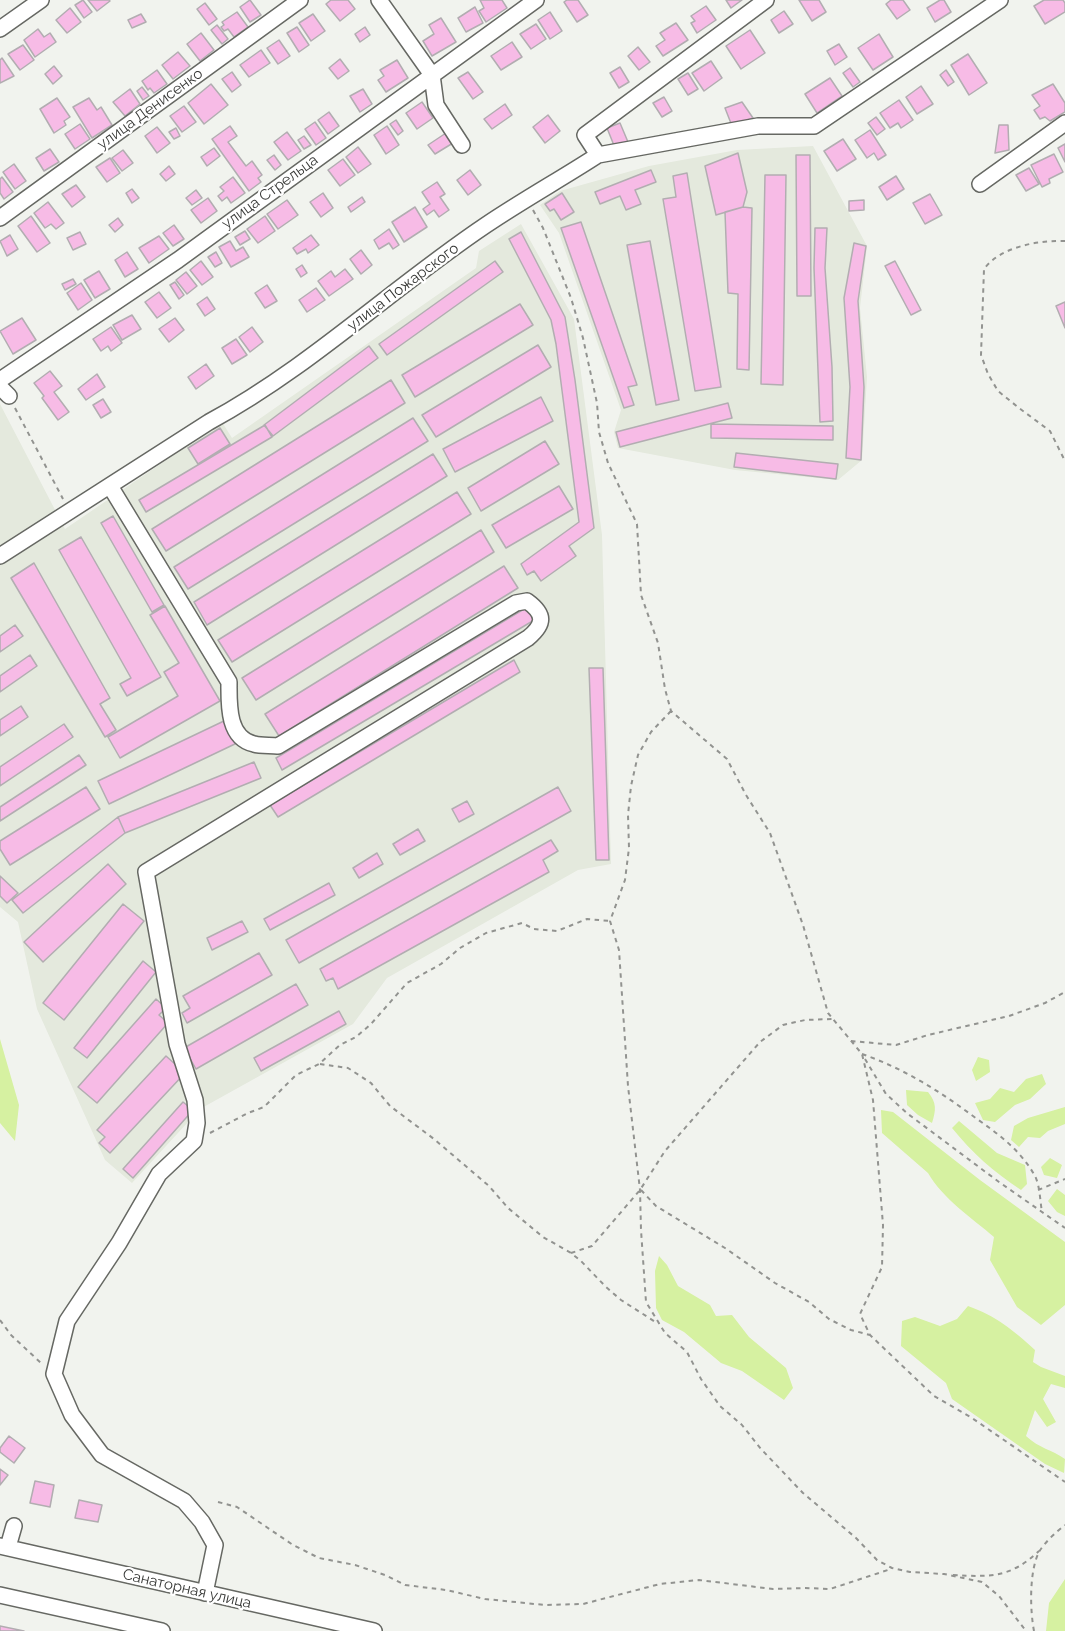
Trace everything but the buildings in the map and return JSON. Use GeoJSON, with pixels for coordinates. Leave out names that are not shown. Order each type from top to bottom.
{"type":"FeatureCollection","features":[{"type":"Feature","properties":{"kind":"street"},"geometry":{"type":"LineString","coordinates":[[0,29],[41,0]]}},
{"type":"Feature","properties":{"kind":"street","name":"улица Денисенко"},"geometry":{"type":"LineString","coordinates":[[0,218],[300,0]]}},
{"type":"Feature","properties":{"kind":"street"},"geometry":{"type":"LineString","coordinates":[[379,0],[432,75],[436,105],[462,145]]}},
{"type":"Feature","properties":{"kind":"street","name":"улица Стрельца"},"geometry":{"type":"LineString","coordinates":[[0,380],[178,260],[536,0]]}},
{"type":"Feature","properties":{"kind":"street"},"geometry":{"type":"LineString","coordinates":[[766,0],[585,135],[598,155],[758,126],[814,126],[1000,0]]}},
{"type":"Feature","properties":{"kind":"street"},"geometry":{"type":"LineString","coordinates":[[980,184],[1065,123]]}},
{"type":"Feature","properties":{"kind":"street","name":"улица Пожарского"},"geometry":{"type":"LineString","coordinates":[[0,556],[243,402],[304,360],[486,225],[598,155]]}},
{"type":"Feature","properties":{"kind":"street"},"geometry":{"type":"LineString","coordinates":[[110,486],[229,682],[229,711],[236,731],[252,744],[278,746],[516,603],[527,601],[536,607],[541,616],[541,623],[528,638],[146,872],[177,1044],[195,1100],[194,1141],[159,1174],[118,1243],[67,1321],[54,1374],[72,1415],[102,1455],[184,1501],[202,1522],[215,1545],[205,1593]]}},
{"type":"Feature","properties":{"kind":"street"},"geometry":{"type":"LineString","coordinates":[[4,1546],[14,1526]]}},
{"type":"Feature","properties":{"kind":"street","name":"Санаторная улица"},"geometry":{"type":"LineString","coordinates":[[4,1546],[374,1631]]}},
{"type":"Feature","properties":{"kind":"street"},"geometry":{"type":"LineString","coordinates":[[0,1595],[162,1631]]}},
{"type":"Feature","properties":{"kind":"path"},"geometry":{"type":"LineString","coordinates":[[527,200],[543,228],[571,298],[583,338],[597,403],[599,432],[608,463],[637,524],[641,595],[658,643],[671,711],[727,759],[770,833],[803,926],[828,1013],[862,1054],[886,1094],[936,1136],[1065,1228]]}},
{"type":"Feature","properties":{"kind":"path"},"geometry":{"type":"LineString","coordinates":[[1065,241],[1031,243],[990,260],[984,269],[981,355],[988,374],[999,391],[1050,430],[1065,461]]}},
{"type":"Feature","properties":{"kind":"path"},"geometry":{"type":"LineString","coordinates":[[5,391],[69,512]]}},
{"type":"Feature","properties":{"kind":"path"},"geometry":{"type":"LineString","coordinates":[[671,711],[651,732],[638,755],[631,786],[628,815],[629,848],[625,880],[610,921],[619,950],[628,1086],[640,1190],[646,1302],[664,1333],[687,1353],[701,1379],[720,1406],[742,1425],[803,1493],[856,1538],[877,1560],[892,1568],[910,1572],[983,1576],[1006,1573],[1024,1565],[1065,1525]]}},
{"type":"Feature","properties":{"kind":"path"},"geometry":{"type":"LineString","coordinates":[[194,1141],[264,1107],[296,1075],[319,1064],[340,1045],[356,1037],[371,1024],[407,983],[441,964],[460,948],[486,933],[522,923],[534,929],[557,931],[587,919],[610,921]]}},
{"type":"Feature","properties":{"kind":"path"},"geometry":{"type":"LineString","coordinates":[[851,1041],[896,1045],[1009,1016],[1045,1003],[1065,992]]}},
{"type":"Feature","properties":{"kind":"path"},"geometry":{"type":"LineString","coordinates":[[571,1253],[592,1246],[640,1190],[665,1151],[760,1042],[783,1025],[805,1020],[833,1019]]}},
{"type":"Feature","properties":{"kind":"path"},"geometry":{"type":"LineString","coordinates":[[862,1054],[884,1061],[945,1094],[1021,1154],[1037,1179],[1042,1212]]}},
{"type":"Feature","properties":{"kind":"path"},"geometry":{"type":"LineString","coordinates":[[862,1054],[873,1100],[883,1225],[882,1267],[860,1314],[870,1335],[934,1396],[972,1418],[1065,1482]]}},
{"type":"Feature","properties":{"kind":"path"},"geometry":{"type":"LineString","coordinates":[[319,1064],[348,1068],[371,1083],[390,1106],[489,1186],[508,1208],[543,1237],[571,1253],[621,1300],[660,1325]]}},
{"type":"Feature","properties":{"kind":"path"},"geometry":{"type":"LineString","coordinates":[[1038,1190],[1065,1179]]}},
{"type":"Feature","properties":{"kind":"path"},"geometry":{"type":"LineString","coordinates":[[640,1190],[656,1206],[725,1248],[775,1283],[809,1302],[829,1319],[851,1330],[870,1335]]}},
{"type":"Feature","properties":{"kind":"path"},"geometry":{"type":"LineString","coordinates":[[0,1320],[11,1335],[54,1374]]}},
{"type":"Feature","properties":{"kind":"path"},"geometry":{"type":"LineString","coordinates":[[218,1502],[237,1507],[293,1545],[319,1558],[355,1565],[385,1575],[405,1585],[446,1590],[485,1599],[545,1605],[583,1604],[660,1584],[699,1580],[773,1589],[830,1589],[892,1568]]}},
{"type":"Feature","properties":{"kind":"path"},"geometry":{"type":"LineString","coordinates":[[1034,1631],[1030,1610],[1033,1578],[1039,1551]]}},
{"type":"Feature","properties":{"kind":"path"},"geometry":{"type":"LineString","coordinates":[[944,1574],[982,1582],[999,1596],[1026,1631]]}},
{"type":"Feature","properties":{"kind":"shaded area"},"geometry":{"type":"Polygon","coordinates":[[[813,146],[867,246],[860,308],[867,377],[862,460],[838,480],[735,470],[618,448],[614,432],[621,410],[559,233],[540,205],[560,191],[649,166],[737,150],[813,146]]]}},
{"type":"Feature","properties":{"kind":"shaded area"},"geometry":{"type":"Polygon","coordinates":[[[521,224],[574,319],[602,535],[611,864],[578,870],[387,978],[353,1024],[200,1109],[132,1183],[105,1160],[37,1009],[18,922],[0,907],[0,404],[65,529],[222,422],[232,438],[476,268],[479,251],[521,224]]]}},
{"type":"Feature","properties":{"kind":"green space"},"geometry":{"type":"Polygon","coordinates":[[[0,1039],[19,1105],[15,1141],[0,1123],[0,1039]]]}},
{"type":"Feature","properties":{"kind":"green space"},"geometry":{"type":"Polygon","coordinates":[[[978,1057],[989,1060],[990,1072],[976,1081],[972,1070],[978,1057]]]}},
{"type":"Feature","properties":{"kind":"green space"},"geometry":{"type":"Polygon","coordinates":[[[1042,1074],[1046,1084],[1030,1099],[1015,1105],[995,1122],[983,1120],[975,1103],[990,1099],[1000,1088],[1014,1092],[1026,1079],[1042,1074]]]}},
{"type":"Feature","properties":{"kind":"green space"},"geometry":{"type":"Polygon","coordinates":[[[906,1090],[928,1092],[935,1107],[932,1123],[907,1105],[906,1090]]]}},
{"type":"Feature","properties":{"kind":"green space"},"geometry":{"type":"Polygon","coordinates":[[[1065,1107],[1065,1124],[1048,1131],[1040,1138],[1028,1137],[1019,1147],[1011,1140],[1014,1126],[1028,1118],[1065,1107]]]}},
{"type":"Feature","properties":{"kind":"green space"},"geometry":{"type":"Polygon","coordinates":[[[881,1110],[893,1112],[1065,1242],[1065,1305],[1041,1325],[1017,1307],[990,1260],[994,1237],[950,1200],[928,1173],[882,1133],[881,1110]]]}},
{"type":"Feature","properties":{"kind":"green space"},"geometry":{"type":"Polygon","coordinates":[[[959,1121],[997,1153],[1025,1165],[1027,1184],[1021,1190],[984,1162],[968,1146],[952,1128],[959,1121]]]}},
{"type":"Feature","properties":{"kind":"green space"},"geometry":{"type":"Polygon","coordinates":[[[1050,1158],[1062,1165],[1057,1178],[1044,1175],[1041,1167],[1050,1158]]]}},
{"type":"Feature","properties":{"kind":"green space"},"geometry":{"type":"Polygon","coordinates":[[[1057,1189],[1065,1195],[1065,1216],[1057,1212],[1048,1201],[1057,1189]]]}},
{"type":"Feature","properties":{"kind":"green space"},"geometry":{"type":"Polygon","coordinates":[[[659,1256],[667,1265],[678,1286],[710,1305],[716,1316],[732,1315],[749,1337],[786,1368],[793,1388],[784,1400],[742,1371],[721,1363],[684,1332],[662,1320],[656,1308],[655,1271],[659,1256]]]}},
{"type":"Feature","properties":{"kind":"green space"},"geometry":{"type":"Polygon","coordinates":[[[968,1306],[996,1319],[1012,1330],[1035,1350],[1033,1362],[1065,1376],[1065,1388],[1051,1384],[1043,1399],[1056,1422],[1047,1427],[1035,1410],[1026,1436],[1036,1444],[1065,1459],[1064,1473],[1045,1464],[952,1399],[946,1383],[901,1346],[902,1321],[915,1317],[940,1326],[957,1319],[968,1306]]]}},
{"type":"Feature","properties":{"kind":"green space"},"geometry":{"type":"Polygon","coordinates":[[[1065,1579],[1065,1631],[1046,1631],[1049,1603],[1065,1579]]]}}]}
